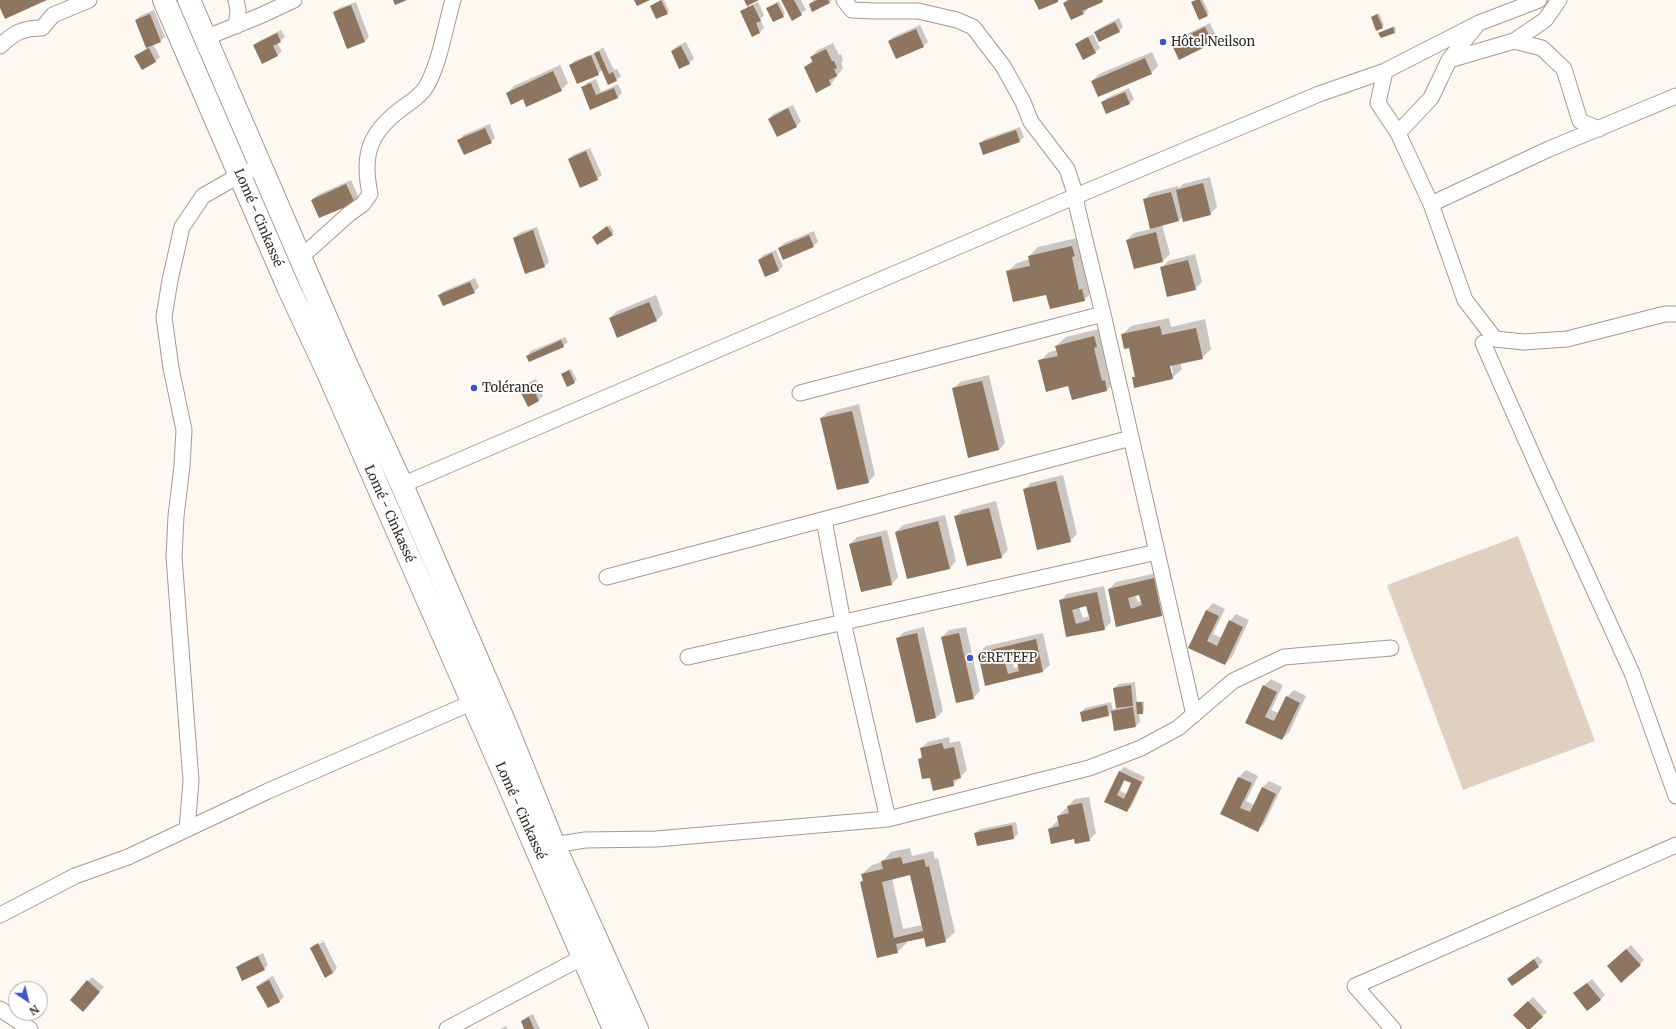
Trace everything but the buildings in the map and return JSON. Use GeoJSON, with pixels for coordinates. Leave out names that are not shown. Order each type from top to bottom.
{"type":"FeatureCollection","features":[{"type":"Feature","properties":{"kind":"highway","name":"Lomé - Cinkassé"},"geometry":{"type":"LineString","coordinates":[[164,0],[471,703],[546,848],[578,895],[637,1029]]}},
{"type":"Feature","properties":{"kind":"highway","name":"Lomé - Cinkassé"},"geometry":{"type":"LineString","coordinates":[[188,0],[347,366],[402,485],[507,728],[583,957],[614,1029]]}},
{"type":"Feature","properties":{"kind":"highway"},"geometry":{"type":"LineString","coordinates":[[184,46],[205,38]]}},
{"type":"Feature","properties":{"kind":"street"},"geometry":{"type":"LineString","coordinates":[[0,46],[23,29],[42,28],[53,15],[89,0]]}},
{"type":"Feature","properties":{"kind":"street"},"geometry":{"type":"LineString","coordinates":[[236,0],[238,10],[236,26]]}},
{"type":"Feature","properties":{"kind":"street"},"geometry":{"type":"LineString","coordinates":[[205,38],[262,15],[294,0]]}},
{"type":"Feature","properties":{"kind":"street"},"geometry":{"type":"LineString","coordinates":[[300,258],[349,214],[363,204],[370,194],[367,181],[368,149],[374,137],[385,124],[399,110],[417,98],[426,88],[435,68],[453,0]]}},
{"type":"Feature","properties":{"kind":"street"},"geometry":{"type":"LineString","coordinates":[[844,0],[852,10],[918,11],[957,20],[973,27],[1003,66],[1023,102],[1031,122],[1067,170],[1076,196],[1077,207],[1103,314],[1194,714]]}},
{"type":"Feature","properties":{"kind":"street"},"geometry":{"type":"LineString","coordinates":[[402,485],[1076,196],[1319,94],[1385,71],[1479,23],[1539,0]]}},
{"type":"Feature","properties":{"kind":"street"},"geometry":{"type":"LineString","coordinates":[[1449,60],[1514,41],[1545,20],[1559,0]]}},
{"type":"Feature","properties":{"kind":"street"},"geometry":{"type":"LineString","coordinates":[[1398,133],[1431,98],[1449,60],[1479,23]]}},
{"type":"Feature","properties":{"kind":"street"},"geometry":{"type":"LineString","coordinates":[[1514,41],[1542,48],[1564,70],[1580,121],[1599,129]]}},
{"type":"Feature","properties":{"kind":"street"},"geometry":{"type":"LineString","coordinates":[[1385,71],[1378,103],[1398,133],[1431,204],[1465,300],[1495,339],[1524,342],[1567,339],[1664,314],[1676,314]]}},
{"type":"Feature","properties":{"kind":"street"},"geometry":{"type":"LineString","coordinates":[[1431,204],[1549,149],[1676,96]]}},
{"type":"Feature","properties":{"kind":"street"},"geometry":{"type":"LineString","coordinates":[[187,829],[191,781],[174,558],[176,516],[182,466],[184,430],[171,368],[164,317],[170,280],[182,227],[203,196],[240,175],[260,166]]}},
{"type":"Feature","properties":{"kind":"street"},"geometry":{"type":"LineString","coordinates":[[800,393],[1103,314]]}},
{"type":"Feature","properties":{"kind":"street"},"geometry":{"type":"LineString","coordinates":[[1483,343],[1632,673],[1676,796]]}},
{"type":"Feature","properties":{"kind":"street"},"geometry":{"type":"LineString","coordinates":[[607,577],[1131,438]]}},
{"type":"Feature","properties":{"kind":"street"},"geometry":{"type":"LineString","coordinates":[[824,520],[843,622],[888,819]]}},
{"type":"Feature","properties":{"kind":"street"},"geometry":{"type":"LineString","coordinates":[[688,657],[1157,552]]}},
{"type":"Feature","properties":{"kind":"street"},"geometry":{"type":"LineString","coordinates":[[546,848],[585,840],[656,839],[888,819],[1089,768],[1141,748],[1178,728],[1233,681],[1284,657],[1391,648]]}},
{"type":"Feature","properties":{"kind":"street"},"geometry":{"type":"LineString","coordinates":[[0,915],[80,874],[128,857],[214,815],[471,703]]}},
{"type":"Feature","properties":{"kind":"street"},"geometry":{"type":"LineString","coordinates":[[1393,1029],[1355,986],[1676,846]]}},
{"type":"Feature","properties":{"kind":"street"},"geometry":{"type":"LineString","coordinates":[[447,1029],[583,957]]}},
{"type":"Feature","properties":{"kind":"street"},"geometry":{"type":"LineString","coordinates":[[0,1009],[30,1029]]}},
{"type":"Feature","properties":{"kind":"shaded area"},"geometry":{"type":"Polygon","coordinates":[[[1518,536],[1595,741],[1463,790],[1387,585],[1518,536]]]}},
{"type":"Feature","properties":{"kind":"place","name":"Hôtel Neilson"},"geometry":{"type":"Point","coordinates":[1163,42]}},
{"type":"Feature","properties":{"kind":"place","name":"Tolérance"},"geometry":{"type":"Point","coordinates":[474,388]}},
{"type":"Feature","properties":{"kind":"place","name":"CRETEFP"},"geometry":{"type":"Point","coordinates":[970,658]}}]}
